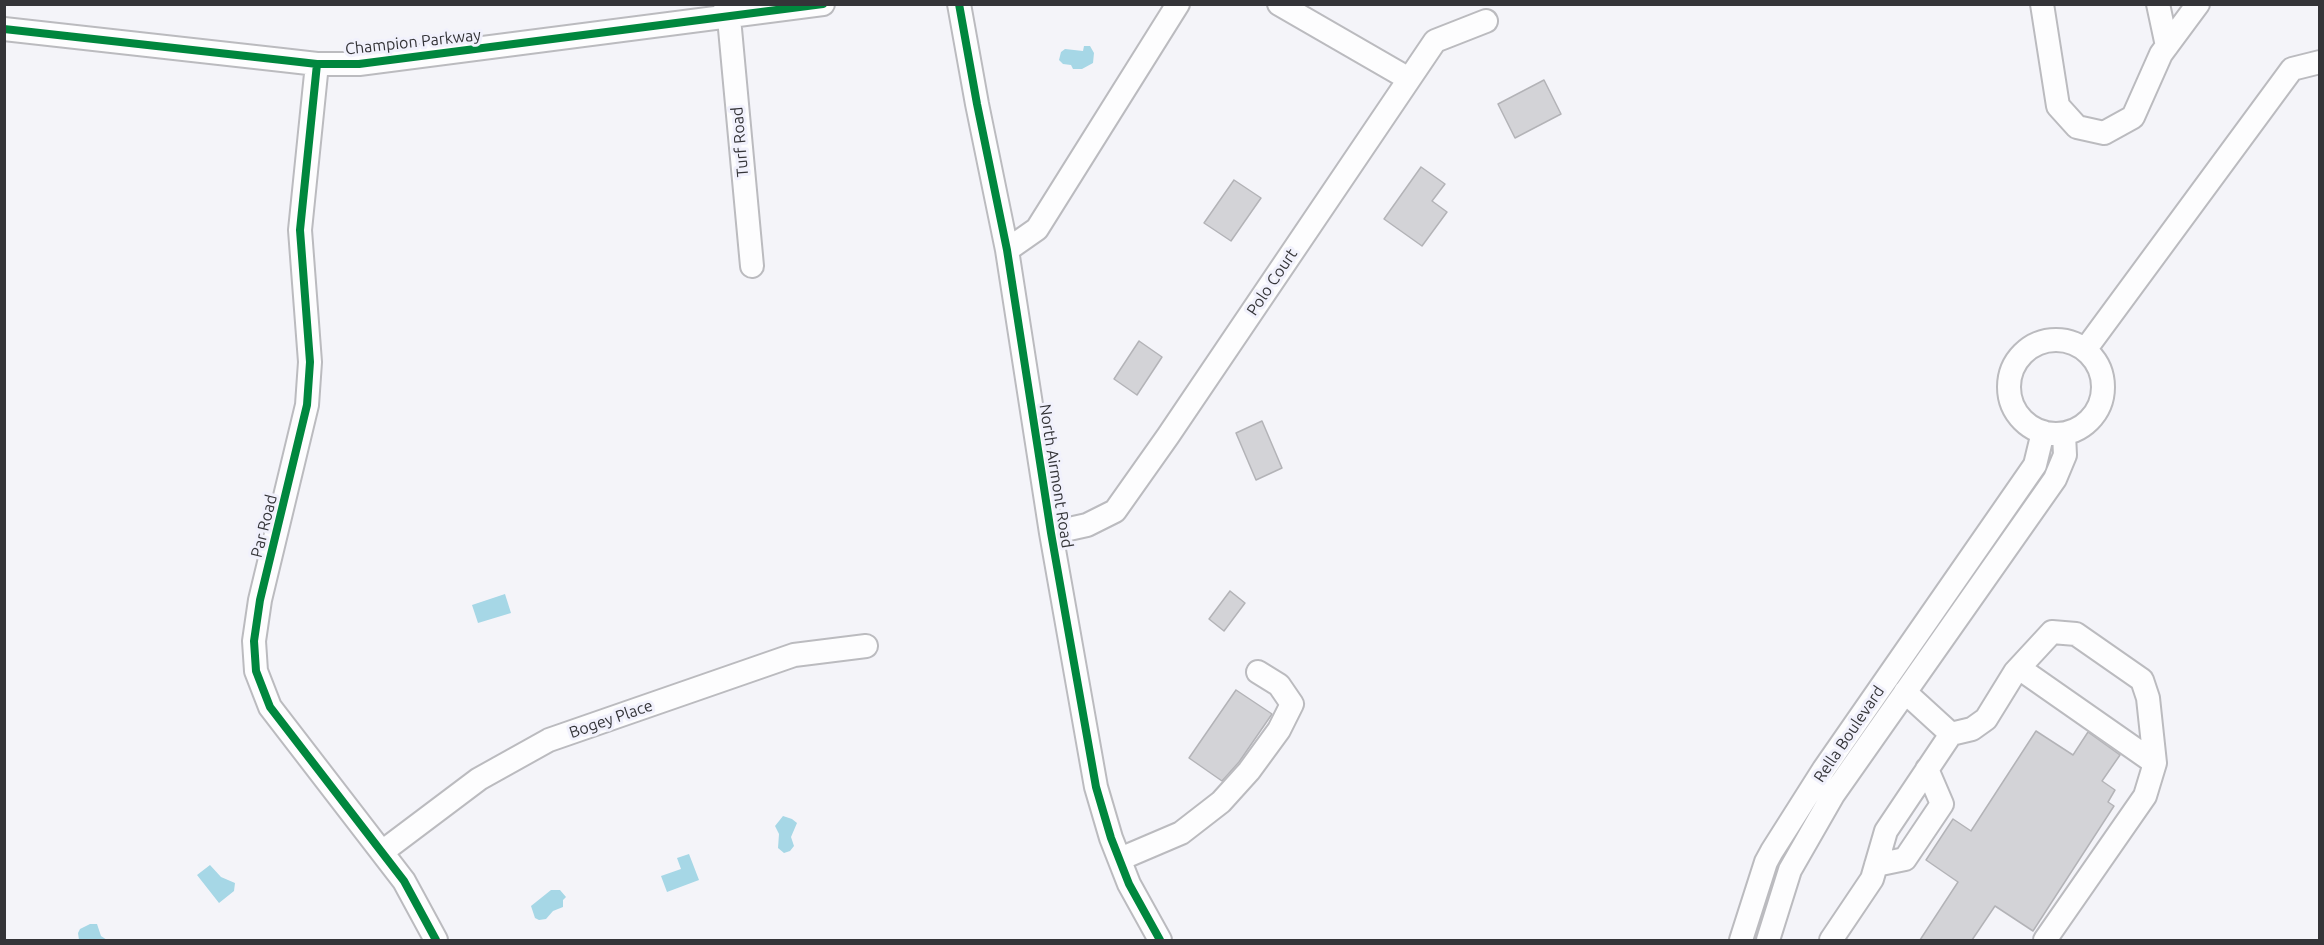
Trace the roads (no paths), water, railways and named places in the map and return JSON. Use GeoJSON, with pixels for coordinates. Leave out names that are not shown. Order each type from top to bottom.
{"type":"FeatureCollection","features":[{"type":"Feature","properties":{"kind":"street","name":"Champion Parkway"},"geometry":{"type":"LineString","coordinates":[[4,29],[317,64],[359,64],[727,11],[823,4]]}},
{"type":"Feature","properties":{"kind":"street","name":"North Airmont Road"},"geometry":{"type":"LineString","coordinates":[[959,4],[1007,250],[1051,533],[1096,787],[1120,859],[1134,892],[1160,940]]}},
{"type":"Feature","properties":{"kind":"street"},"geometry":{"type":"LineString","coordinates":[[1007,250],[1037,229],[1179,4]]}},
{"type":"Feature","properties":{"kind":"street"},"geometry":{"type":"LineString","coordinates":[[1279,4],[1409,79]]}},
{"type":"Feature","properties":{"kind":"street"},"geometry":{"type":"LineString","coordinates":[[2042,4],[2058,106],[2077,127],[2104,134],[2133,117],[2161,54],[2198,4]]}},
{"type":"Feature","properties":{"kind":"street"},"geometry":{"type":"LineString","coordinates":[[2158,4],[2167,46]]}},
{"type":"Feature","properties":{"kind":"street","name":"Turf Road"},"geometry":{"type":"LineString","coordinates":[[727,11],[752,266]]}},
{"type":"Feature","properties":{"kind":"street","name":"Polo Court"},"geometry":{"type":"LineString","coordinates":[[1051,533],[1087,525],[1115,511],[1435,41],[1486,21]]}},
{"type":"Feature","properties":{"kind":"street"},"geometry":{"type":"LineString","coordinates":[[2085,350],[2292,69],[2319,62]]}},
{"type":"Feature","properties":{"kind":"street","name":"Par Road"},"geometry":{"type":"LineString","coordinates":[[317,64],[300,230],[310,362],[307,405],[260,600],[255,641],[256,671],[270,707],[404,881],[436,940]]}},
{"type":"Feature","properties":{"kind":"street"},"geometry":{"type":"LineString","coordinates":[[2061,340],[2077,344],[2092,356],[2099,368],[2104,388],[2101,403],[2092,417],[2079,428],[2053,433],[2027,424],[2011,401],[2009,385],[2016,362],[2032,346],[2046,341],[2061,340]]}},
{"type":"Feature","properties":{"kind":"street","name":"Rella Boulevard"},"geometry":{"type":"LineString","coordinates":[[1741,940],[1766,862],[1824,769],[2035,465],[2053,433]]}},
{"type":"Feature","properties":{"kind":"street","name":"Rella Boulevard"},"geometry":{"type":"LineString","coordinates":[[1768,940],[1788,874],[1833,795],[2055,479],[2065,454],[2053,433]]}},
{"type":"Feature","properties":{"kind":"street"},"geometry":{"type":"LineString","coordinates":[[1936,608],[1955,621]]}},
{"type":"Feature","properties":{"kind":"street"},"geometry":{"type":"LineString","coordinates":[[1831,940],[1872,879],[1886,831],[1951,734],[1972,729],[1986,719],[2019,668],[2052,633],[2076,634],[2142,680],[2148,698],[2155,763],[2145,796],[2045,940]]}},
{"type":"Feature","properties":{"kind":"street","name":"Bogey Place"},"geometry":{"type":"LineString","coordinates":[[382,852],[479,779],[549,740],[794,655],[866,646]]}},
{"type":"Feature","properties":{"kind":"street"},"geometry":{"type":"LineString","coordinates":[[2019,668],[2155,763]]}},
{"type":"Feature","properties":{"kind":"street"},"geometry":{"type":"LineString","coordinates":[[1120,859],[1180,833],[1221,802],[1249,771],[1279,730],[1292,704],[1279,685],[1258,672]]}},
{"type":"Feature","properties":{"kind":"street"},"geometry":{"type":"LineString","coordinates":[[1905,692],[1951,734]]}},
{"type":"Feature","properties":{"kind":"street"},"geometry":{"type":"LineString","coordinates":[[1876,865],[1905,859],[1942,804],[1927,769]]}},
{"type":"Feature","properties":{"kind":"street"},"geometry":{"type":"LineString","coordinates":[[1766,862],[1788,874]]}},
{"type":"Feature","properties":{"kind":"water"},"geometry":{"type":"Polygon","coordinates":[[[1084,46],[1090,46],[1094,53],[1093,63],[1082,69],[1073,69],[1071,65],[1063,64],[1059,60],[1061,52],[1065,49],[1083,51],[1084,46]]]}},
{"type":"Feature","properties":{"kind":"water"},"geometry":{"type":"Polygon","coordinates":[[[505,594],[511,613],[478,623],[472,605],[505,594]]]}},
{"type":"Feature","properties":{"kind":"water"},"geometry":{"type":"Polygon","coordinates":[[[783,816],[797,823],[791,837],[794,846],[790,851],[784,853],[778,848],[779,834],[775,826],[783,816]]]}},
{"type":"Feature","properties":{"kind":"water"},"geometry":{"type":"Polygon","coordinates":[[[689,854],[699,880],[667,892],[661,876],[681,869],[677,858],[689,854]]]}},
{"type":"Feature","properties":{"kind":"water"},"geometry":{"type":"Polygon","coordinates":[[[210,865],[221,877],[235,883],[234,891],[219,903],[197,875],[210,865]]]}},
{"type":"Feature","properties":{"kind":"water"},"geometry":{"type":"Polygon","coordinates":[[[551,890],[560,890],[566,897],[563,900],[563,907],[553,911],[546,919],[539,920],[535,918],[531,906],[551,890]]]}},
{"type":"Feature","properties":{"kind":"water"},"geometry":{"type":"Polygon","coordinates":[[[90,924],[97,924],[101,936],[107,940],[79,940],[80,929],[90,924]]]}}]}
